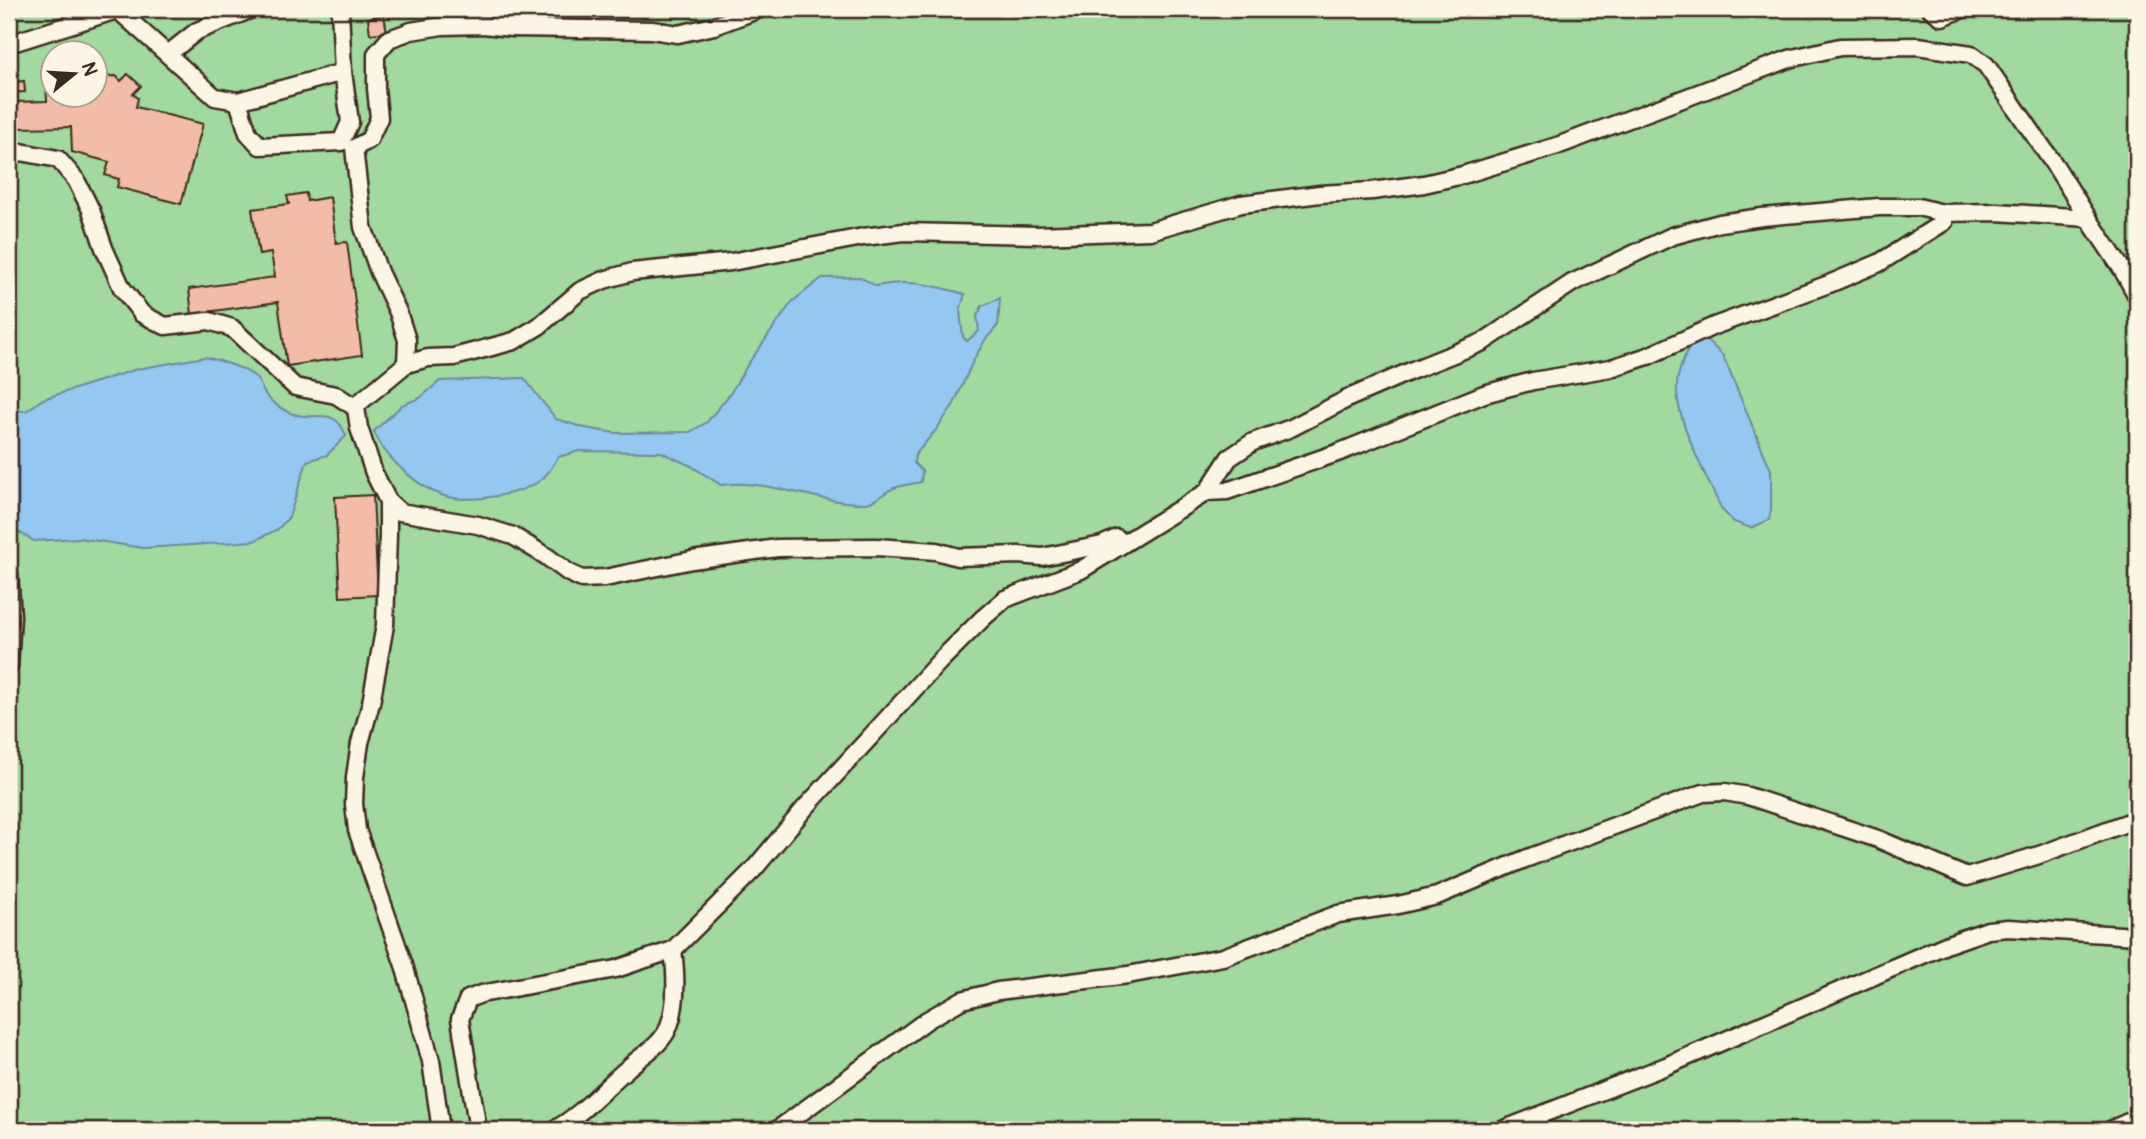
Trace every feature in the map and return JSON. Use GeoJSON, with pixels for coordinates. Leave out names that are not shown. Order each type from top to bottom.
{"type":"FeatureCollection","features":[{"type":"Feature","properties":{"kind":"lane"},"geometry":{"type":"LineString","coordinates":[[168,54],[197,31],[253,9]]}},
{"type":"Feature","properties":{"kind":"lane"},"geometry":{"type":"LineString","coordinates":[[340,9],[343,72],[350,122],[347,145],[363,227],[407,340],[406,364]]}},
{"type":"Feature","properties":{"kind":"lane"},"geometry":{"type":"LineString","coordinates":[[238,101],[248,133],[260,146],[347,145],[369,140],[379,118],[376,54],[389,39],[411,31],[442,26],[483,25],[512,28],[652,30],[678,34],[714,26],[760,9]]}},
{"type":"Feature","properties":{"kind":"lane"},"geometry":{"type":"LineString","coordinates":[[1931,9],[1942,17],[1963,9]]}},
{"type":"Feature","properties":{"kind":"lane"},"geometry":{"type":"LineString","coordinates":[[9,44],[119,10],[215,97],[238,101],[343,72]]}},
{"type":"Feature","properties":{"kind":"lane"},"geometry":{"type":"LineString","coordinates":[[354,407],[406,364],[428,358],[454,357],[514,341],[539,327],[579,291],[632,272],[731,262],[904,232],[1036,235],[1150,232],[1241,204],[1424,184],[1464,175],[1557,146],[1789,59],[1840,47],[1918,46],[1971,54],[1986,65],[2056,167],[2137,296]]}},
{"type":"Feature","properties":{"kind":"lane"},"geometry":{"type":"LineString","coordinates":[[9,157],[21,152],[58,159],[76,180],[122,288],[142,314],[165,326],[209,320],[232,328],[295,387],[336,395],[356,408],[359,428],[374,472],[388,500],[400,512],[478,525],[513,536],[582,579],[605,578],[692,560],[777,548],[876,547],[936,551],[958,557],[1042,557],[1102,545],[1164,518]]}},
{"type":"Feature","properties":{"kind":"lane"},"geometry":{"type":"LineString","coordinates":[[478,1130],[460,1019],[468,999],[481,993],[616,969],[673,950],[754,869],[805,808],[983,618],[1005,599],[1081,570],[1207,492],[1229,457],[1253,442],[1291,428],[1351,397],[1483,342],[1572,283],[1672,236],[1720,223],[1879,207],[1918,207],[1943,214],[1997,212],[2088,218]]}},
{"type":"Feature","properties":{"kind":"lane"},"geometry":{"type":"LineString","coordinates":[[1207,492],[1227,491],[1340,452],[1484,394],[1533,381],[1611,368],[1647,356],[1755,309],[1829,284],[1879,263],[1944,222],[1943,214]]}},
{"type":"Feature","properties":{"kind":"lane"},"geometry":{"type":"LineString","coordinates":[[388,500],[385,625],[371,704],[360,743],[354,804],[357,830],[404,965],[425,1037],[441,1130]]}},
{"type":"Feature","properties":{"kind":"lane"},"geometry":{"type":"LineString","coordinates":[[9,572],[12,616],[9,666]]}},
{"type":"Feature","properties":{"kind":"lane"},"geometry":{"type":"LineString","coordinates":[[777,1130],[927,1020],[962,1000],[998,990],[1128,975],[1223,957],[1338,914],[1398,905],[1437,895],[1525,859],[1703,793],[1725,792],[1748,796],[1878,839],[1967,877],[2039,855],[2137,819]]}},
{"type":"Feature","properties":{"kind":"lane"},"geometry":{"type":"LineString","coordinates":[[1502,1130],[1666,1066],[1948,944],[1988,930],[2008,928],[2137,936]]}},
{"type":"Feature","properties":{"kind":"lane"},"geometry":{"type":"LineString","coordinates":[[554,1130],[569,1122],[593,1102],[661,1040],[669,1027],[673,1005],[673,950]]}},
{"type":"Feature","properties":{"kind":"lane"},"geometry":{"type":"LineString","coordinates":[[2110,1130],[2137,1118]]}},
{"type":"Feature","properties":{"kind":"green space"},"geometry":{"type":"Polygon","coordinates":[[[9,9],[2137,9],[2137,1130],[9,1130],[9,9]]]}},
{"type":"Feature","properties":{"kind":"water"},"geometry":{"type":"Polygon","coordinates":[[[860,277],[876,286],[921,284],[965,294],[960,311],[963,337],[967,341],[979,331],[977,316],[982,306],[1000,298],[998,325],[985,340],[973,361],[954,404],[915,455],[914,463],[922,471],[921,482],[894,488],[870,502],[829,500],[757,485],[721,485],[691,466],[661,452],[579,451],[558,457],[541,480],[530,487],[485,498],[454,498],[431,490],[406,473],[386,452],[374,431],[402,405],[420,398],[440,381],[524,378],[556,419],[615,433],[690,432],[707,422],[730,394],[792,302],[822,278],[860,277]]]}},
{"type":"Feature","properties":{"kind":"water"},"geometry":{"type":"Polygon","coordinates":[[[1705,338],[1723,356],[1771,470],[1769,520],[1751,528],[1734,522],[1722,510],[1681,415],[1677,381],[1683,359],[1691,344],[1705,338]]]}},
{"type":"Feature","properties":{"kind":"water"},"geometry":{"type":"Polygon","coordinates":[[[205,357],[245,370],[258,380],[263,391],[277,406],[288,412],[336,420],[346,436],[327,455],[307,461],[289,517],[278,529],[254,541],[143,548],[79,538],[34,541],[11,527],[9,410],[26,411],[43,399],[137,369],[205,357]]]}},
{"type":"Feature","properties":{"kind":"building"},"geometry":{"type":"Polygon","coordinates":[[[384,15],[387,32],[370,34],[368,18],[384,15]]]}},
{"type":"Feature","properties":{"kind":"building"},"geometry":{"type":"Polygon","coordinates":[[[128,74],[141,86],[133,94],[138,98],[136,107],[203,124],[181,204],[117,187],[119,179],[105,175],[109,162],[72,152],[71,127],[16,128],[15,102],[38,101],[38,108],[108,108],[108,76],[116,76],[121,81],[128,74]]]}},
{"type":"Feature","properties":{"kind":"building"},"geometry":{"type":"Polygon","coordinates":[[[24,81],[25,92],[9,93],[9,83],[24,81]]]}},
{"type":"Feature","properties":{"kind":"building"},"geometry":{"type":"Polygon","coordinates":[[[306,193],[307,201],[330,197],[336,243],[347,242],[362,355],[287,366],[278,302],[192,314],[189,289],[275,277],[271,253],[259,255],[252,209],[289,204],[287,196],[306,193]]]}},
{"type":"Feature","properties":{"kind":"building"},"geometry":{"type":"Polygon","coordinates":[[[373,495],[378,595],[340,597],[335,497],[373,495]]]}}]}
